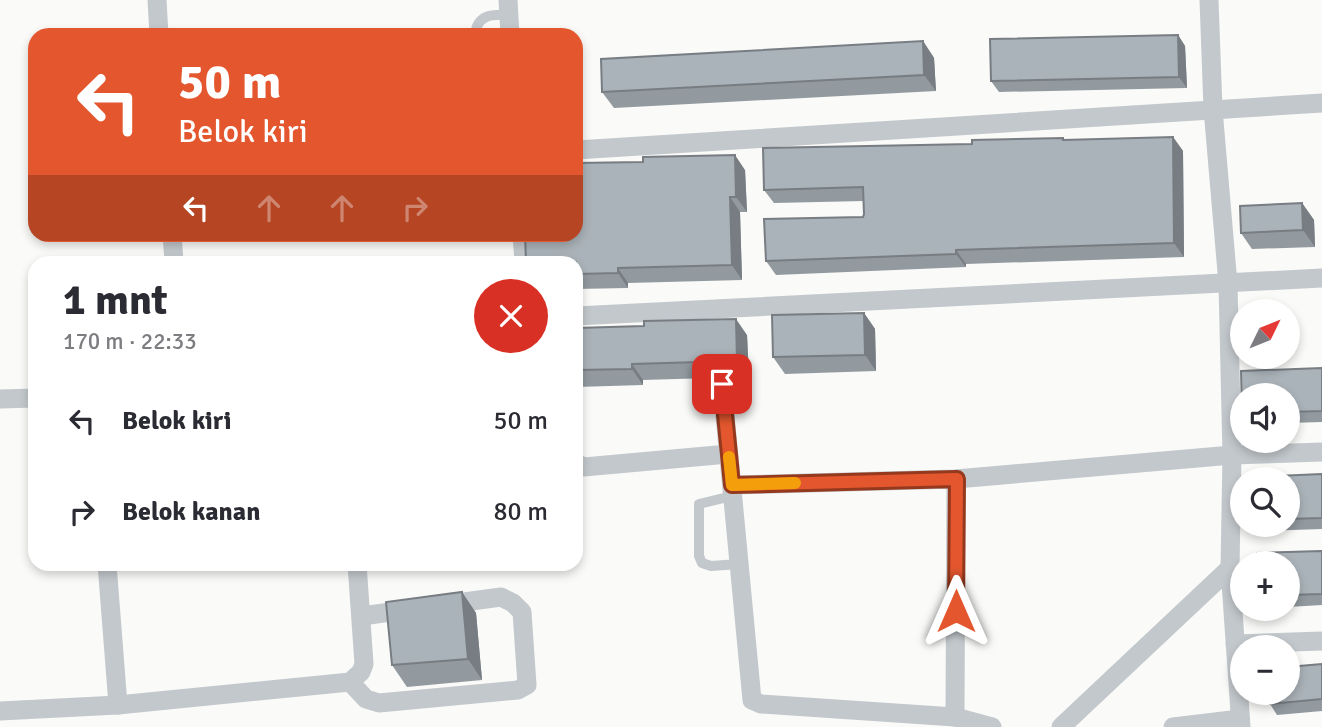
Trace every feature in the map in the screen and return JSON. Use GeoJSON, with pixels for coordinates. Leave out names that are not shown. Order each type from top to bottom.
{"type":"FeatureCollection","features":[{"type":"Feature","properties":{"kind":"street"},"geometry":{"type":"LineString","coordinates":[[157,0],[159,28]]}},
{"type":"Feature","properties":{"kind":"street"},"geometry":{"type":"LineString","coordinates":[[1209,0],[1213,109],[1228,284],[1233,455],[1230,551]]}},
{"type":"Feature","properties":{"kind":"street"},"geometry":{"type":"LineString","coordinates":[[508,8],[509,28]]}},
{"type":"Feature","properties":{"kind":"street"},"geometry":{"type":"LineString","coordinates":[[583,150],[1322,103]]}},
{"type":"Feature","properties":{"kind":"street"},"geometry":{"type":"LineString","coordinates":[[583,316],[1322,278]]}},
{"type":"Feature","properties":{"kind":"street"},"geometry":{"type":"LineString","coordinates":[[722,384],[751,697],[756,704],[955,717],[992,727]]}},
{"type":"Feature","properties":{"kind":"street"},"geometry":{"type":"LineString","coordinates":[[0,399],[28,398]]}},
{"type":"Feature","properties":{"kind":"street"},"geometry":{"type":"LineString","coordinates":[[732,490],[957,479],[1233,455],[1322,452]]}},
{"type":"Feature","properties":{"kind":"street"},"geometry":{"type":"LineString","coordinates":[[583,466],[728,454]]}},
{"type":"Feature","properties":{"kind":"street"},"geometry":{"type":"LineString","coordinates":[[955,717],[957,479]]}},
{"type":"Feature","properties":{"kind":"street"},"geometry":{"type":"LineString","coordinates":[[1061,727],[1230,568]]}},
{"type":"Feature","properties":{"kind":"street"},"geometry":{"type":"LineString","coordinates":[[108,571],[118,705]]}},
{"type":"Feature","properties":{"kind":"street"},"geometry":{"type":"LineString","coordinates":[[0,712],[118,705],[351,682],[361,672],[364,664],[358,571]]}},
{"type":"Feature","properties":{"kind":"street"},"geometry":{"type":"LineString","coordinates":[[351,682],[366,699],[379,703],[518,690],[527,685],[522,612],[501,597],[362,616]]}},
{"type":"Feature","properties":{"kind":"street"},"geometry":{"type":"LineString","coordinates":[[1300,642],[1322,641]]}},
{"type":"Feature","properties":{"kind":"street"},"geometry":{"type":"LineString","coordinates":[[1172,727],[1241,723],[1240,705]]}},
{"type":"Feature","properties":{"kind":"lane"},"geometry":{"type":"LineString","coordinates":[[476,28],[482,17],[508,8]]}},
{"type":"Feature","properties":{"kind":"lane"},"geometry":{"type":"LineString","coordinates":[[732,490],[699,504],[699,556],[702,563],[711,566],[739,564]]}},
{"type":"Feature","properties":{"kind":"building"},"geometry":{"type":"Polygon","coordinates":[[[1178,35],[1179,77],[991,81],[990,39],[1178,35]]]}},
{"type":"Feature","properties":{"kind":"building"},"geometry":{"type":"Polygon","coordinates":[[[923,41],[924,75],[602,92],[601,59],[923,41]]]}},
{"type":"Feature","properties":{"kind":"building"},"geometry":{"type":"Polygon","coordinates":[[[1173,137],[1174,243],[956,250],[956,254],[766,261],[764,219],[863,217],[864,214],[863,187],[764,190],[763,148],[972,144],[972,140],[1173,137]]]}},
{"type":"Feature","properties":{"kind":"building"},"geometry":{"type":"Polygon","coordinates":[[[735,155],[736,197],[730,197],[732,265],[618,268],[618,273],[583,274],[583,256],[526,256],[525,242],[583,242],[583,163],[643,162],[643,157],[735,155]]]}},
{"type":"Feature","properties":{"kind":"building"},"geometry":{"type":"Polygon","coordinates":[[[1302,203],[1303,230],[1241,233],[1240,206],[1302,203]]]}},
{"type":"Feature","properties":{"kind":"building"},"geometry":{"type":"Polygon","coordinates":[[[864,313],[865,355],[773,357],[772,315],[864,313]]]}},
{"type":"Feature","properties":{"kind":"building"},"geometry":{"type":"Polygon","coordinates":[[[736,319],[737,361],[721,361],[710,355],[700,362],[632,364],[632,369],[583,370],[583,328],[644,326],[644,321],[736,319]]]}},
{"type":"Feature","properties":{"kind":"building"},"geometry":{"type":"Polygon","coordinates":[[[1322,368],[1322,411],[1300,412],[1300,383],[1241,383],[1241,371],[1322,368]]]}},
{"type":"Feature","properties":{"kind":"building"},"geometry":{"type":"Polygon","coordinates":[[[1322,474],[1322,518],[1300,519],[1300,475],[1322,474]]]}},
{"type":"Feature","properties":{"kind":"building"},"geometry":{"type":"Polygon","coordinates":[[[1322,551],[1322,594],[1300,595],[1300,552],[1322,551]]]}},
{"type":"Feature","properties":{"kind":"building"},"geometry":{"type":"Polygon","coordinates":[[[462,592],[468,659],[392,665],[386,602],[462,592]]]}},
{"type":"Feature","properties":{"kind":"building"},"geometry":{"type":"Polygon","coordinates":[[[1322,664],[1322,699],[1300,701],[1300,666],[1322,664]]]}},
{"type":"Feature","properties":{"kind":"slow traffic"},"geometry":{"type":"LineString","coordinates":[[729,457],[732,485],[795,483]]}},
{"type":"Feature","properties":{"kind":"route"},"geometry":{"type":"LineString","coordinates":[[722,384],[732,485],[957,479],[956,611]]}}]}
